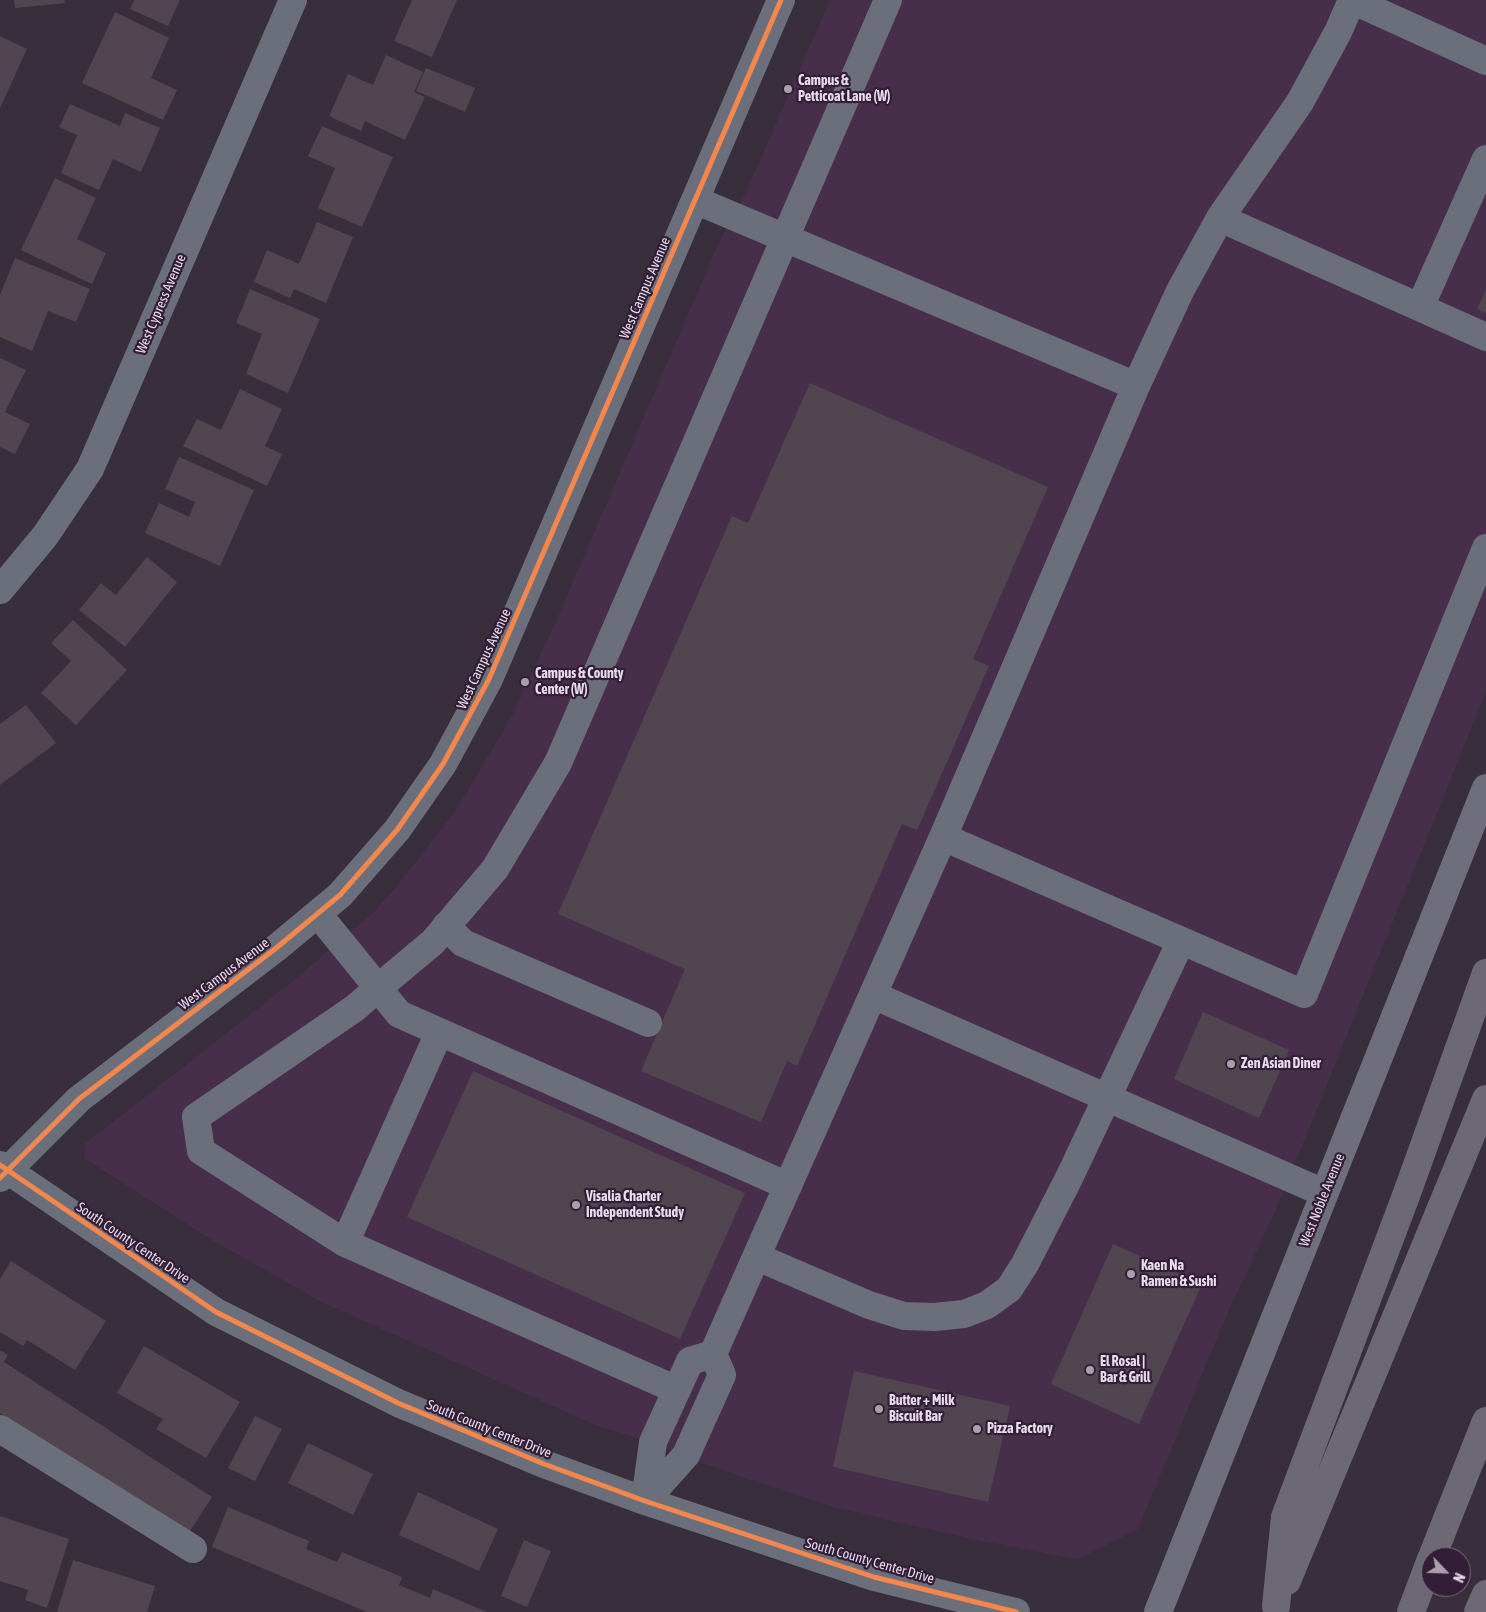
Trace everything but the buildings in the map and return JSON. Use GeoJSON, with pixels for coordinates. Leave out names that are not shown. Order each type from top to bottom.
{"type":"FeatureCollection","features":[{"type":"Feature","properties":{"kind":"highway"},"geometry":{"type":"LineString","coordinates":[[1275,1609],[1284,1517],[1407,1193],[1486,973]]}},
{"type":"Feature","properties":{"kind":"highway"},"geometry":{"type":"LineString","coordinates":[[1275,1609],[1486,1099]]}},
{"type":"Feature","properties":{"kind":"highway"},"geometry":{"type":"LineString","coordinates":[[1435,1547],[1486,1421]]}},
{"type":"Feature","properties":{"kind":"highway"},"geometry":{"type":"LineString","coordinates":[[1411,1612],[1421,1585]]}},
{"type":"Feature","properties":{"kind":"highway"},"geometry":{"type":"LineString","coordinates":[[1478,1612],[1486,1594]]}},
{"type":"Feature","properties":{"kind":"main road","name":"West Noble Avenue"},"geometry":{"type":"LineString","coordinates":[[1158,1612],[1486,788]]}},
{"type":"Feature","properties":{"kind":"street","name":"West Cypress Avenue"},"geometry":{"type":"LineString","coordinates":[[0,590],[45,536],[90,469],[293,0]]}},
{"type":"Feature","properties":{"kind":"street","name":"West Campus Avenue"},"geometry":{"type":"LineString","coordinates":[[2,1172],[79,1099],[276,949],[340,895],[398,830],[443,764],[490,679],[781,0]]}},
{"type":"Feature","properties":{"kind":"street"},"geometry":{"type":"LineString","coordinates":[[677,1390],[345,1243],[201,1151],[196,1116],[355,1008],[433,942],[495,869],[558,763],[888,0]]}},
{"type":"Feature","properties":{"kind":"street"},"geometry":{"type":"LineString","coordinates":[[645,1501],[686,1455],[722,1375],[713,1354],[943,837],[1136,386],[1180,291],[1220,218],[1300,102],[1338,32],[1352,0],[1486,61]]}},
{"type":"Feature","properties":{"kind":"street"},"geometry":{"type":"LineString","coordinates":[[1420,307],[1486,159]]}},
{"type":"Feature","properties":{"kind":"street"},"geometry":{"type":"LineString","coordinates":[[695,200],[1136,386]]}},
{"type":"Feature","properties":{"kind":"street"},"geometry":{"type":"LineString","coordinates":[[1220,218],[1486,337]]}},
{"type":"Feature","properties":{"kind":"street"},"geometry":{"type":"LineString","coordinates":[[943,837],[1304,994],[1486,548]]}},
{"type":"Feature","properties":{"kind":"street"},"geometry":{"type":"LineString","coordinates":[[318,914],[399,1014],[788,1186]]}},
{"type":"Feature","properties":{"kind":"street"},"geometry":{"type":"LineString","coordinates":[[446,926],[463,943],[648,1023]]}},
{"type":"Feature","properties":{"kind":"street"},"geometry":{"type":"LineString","coordinates":[[757,1257],[869,1305],[904,1316],[935,1317],[964,1314],[986,1305],[1009,1289],[1025,1264],[1107,1098],[1181,940]]}},
{"type":"Feature","properties":{"kind":"street"},"geometry":{"type":"LineString","coordinates":[[873,995],[1324,1193]]}},
{"type":"Feature","properties":{"kind":"street"},"geometry":{"type":"LineString","coordinates":[[345,1243],[439,1033]]}},
{"type":"Feature","properties":{"kind":"street","name":"South County Center Drive"},"geometry":{"type":"LineString","coordinates":[[2,1172],[216,1312],[398,1403],[544,1464],[645,1501],[874,1577],[1016,1612]]}},
{"type":"Feature","properties":{"kind":"street"},"geometry":{"type":"LineString","coordinates":[[645,1501],[653,1442],[690,1361],[713,1354]]}},
{"type":"Feature","properties":{"kind":"street"},"geometry":{"type":"LineString","coordinates":[[0,1430],[193,1550]]}},
{"type":"Feature","properties":{"kind":"shaded area"},"geometry":{"type":"Polygon","coordinates":[[[830,0],[1486,0],[1486,692],[1276,1210],[1228,1312],[1138,1529],[1078,1559],[981,1541],[837,1508],[736,1475],[632,1436],[595,1425],[320,1301],[212,1240],[84,1158],[85,1144],[288,985],[373,913],[397,886],[454,813],[512,716],[557,619],[720,240],[747,190],[830,0]]]}},
{"type":"Feature","properties":{"kind":"cycle path"},"geometry":{"type":"LineString","coordinates":[[0,1178],[79,1099],[275,949],[340,895],[397,830],[443,764],[489,679],[781,0]]}},
{"type":"Feature","properties":{"kind":"cycle path"},"geometry":{"type":"LineString","coordinates":[[0,1165],[216,1312],[398,1403],[544,1464],[645,1501],[874,1577],[1016,1612]]}},
{"type":"Feature","properties":{"kind":"place","name":"Campus & Petticoat Lane (W)"},"geometry":{"type":"Point","coordinates":[788,89]}},
{"type":"Feature","properties":{"kind":"place","name":"Campus & County Center (W)"},"geometry":{"type":"Point","coordinates":[525,682]}},
{"type":"Feature","properties":{"kind":"place","name":"Zen Asian Diner"},"geometry":{"type":"Point","coordinates":[1231,1064]}},
{"type":"Feature","properties":{"kind":"place","name":"Visalia Charter Independent Study"},"geometry":{"type":"Point","coordinates":[576,1205]}},
{"type":"Feature","properties":{"kind":"place","name":"Kaen Na Ramen & Sushi"},"geometry":{"type":"Point","coordinates":[1131,1274]}},
{"type":"Feature","properties":{"kind":"place","name":"El Rosal | Bar & Grill"},"geometry":{"type":"Point","coordinates":[1090,1370]}},
{"type":"Feature","properties":{"kind":"place","name":"Butter + Milk Biscuit Bar"},"geometry":{"type":"Point","coordinates":[879,1409]}},
{"type":"Feature","properties":{"kind":"place","name":"Pizza Factory"},"geometry":{"type":"Point","coordinates":[977,1429]}}]}
